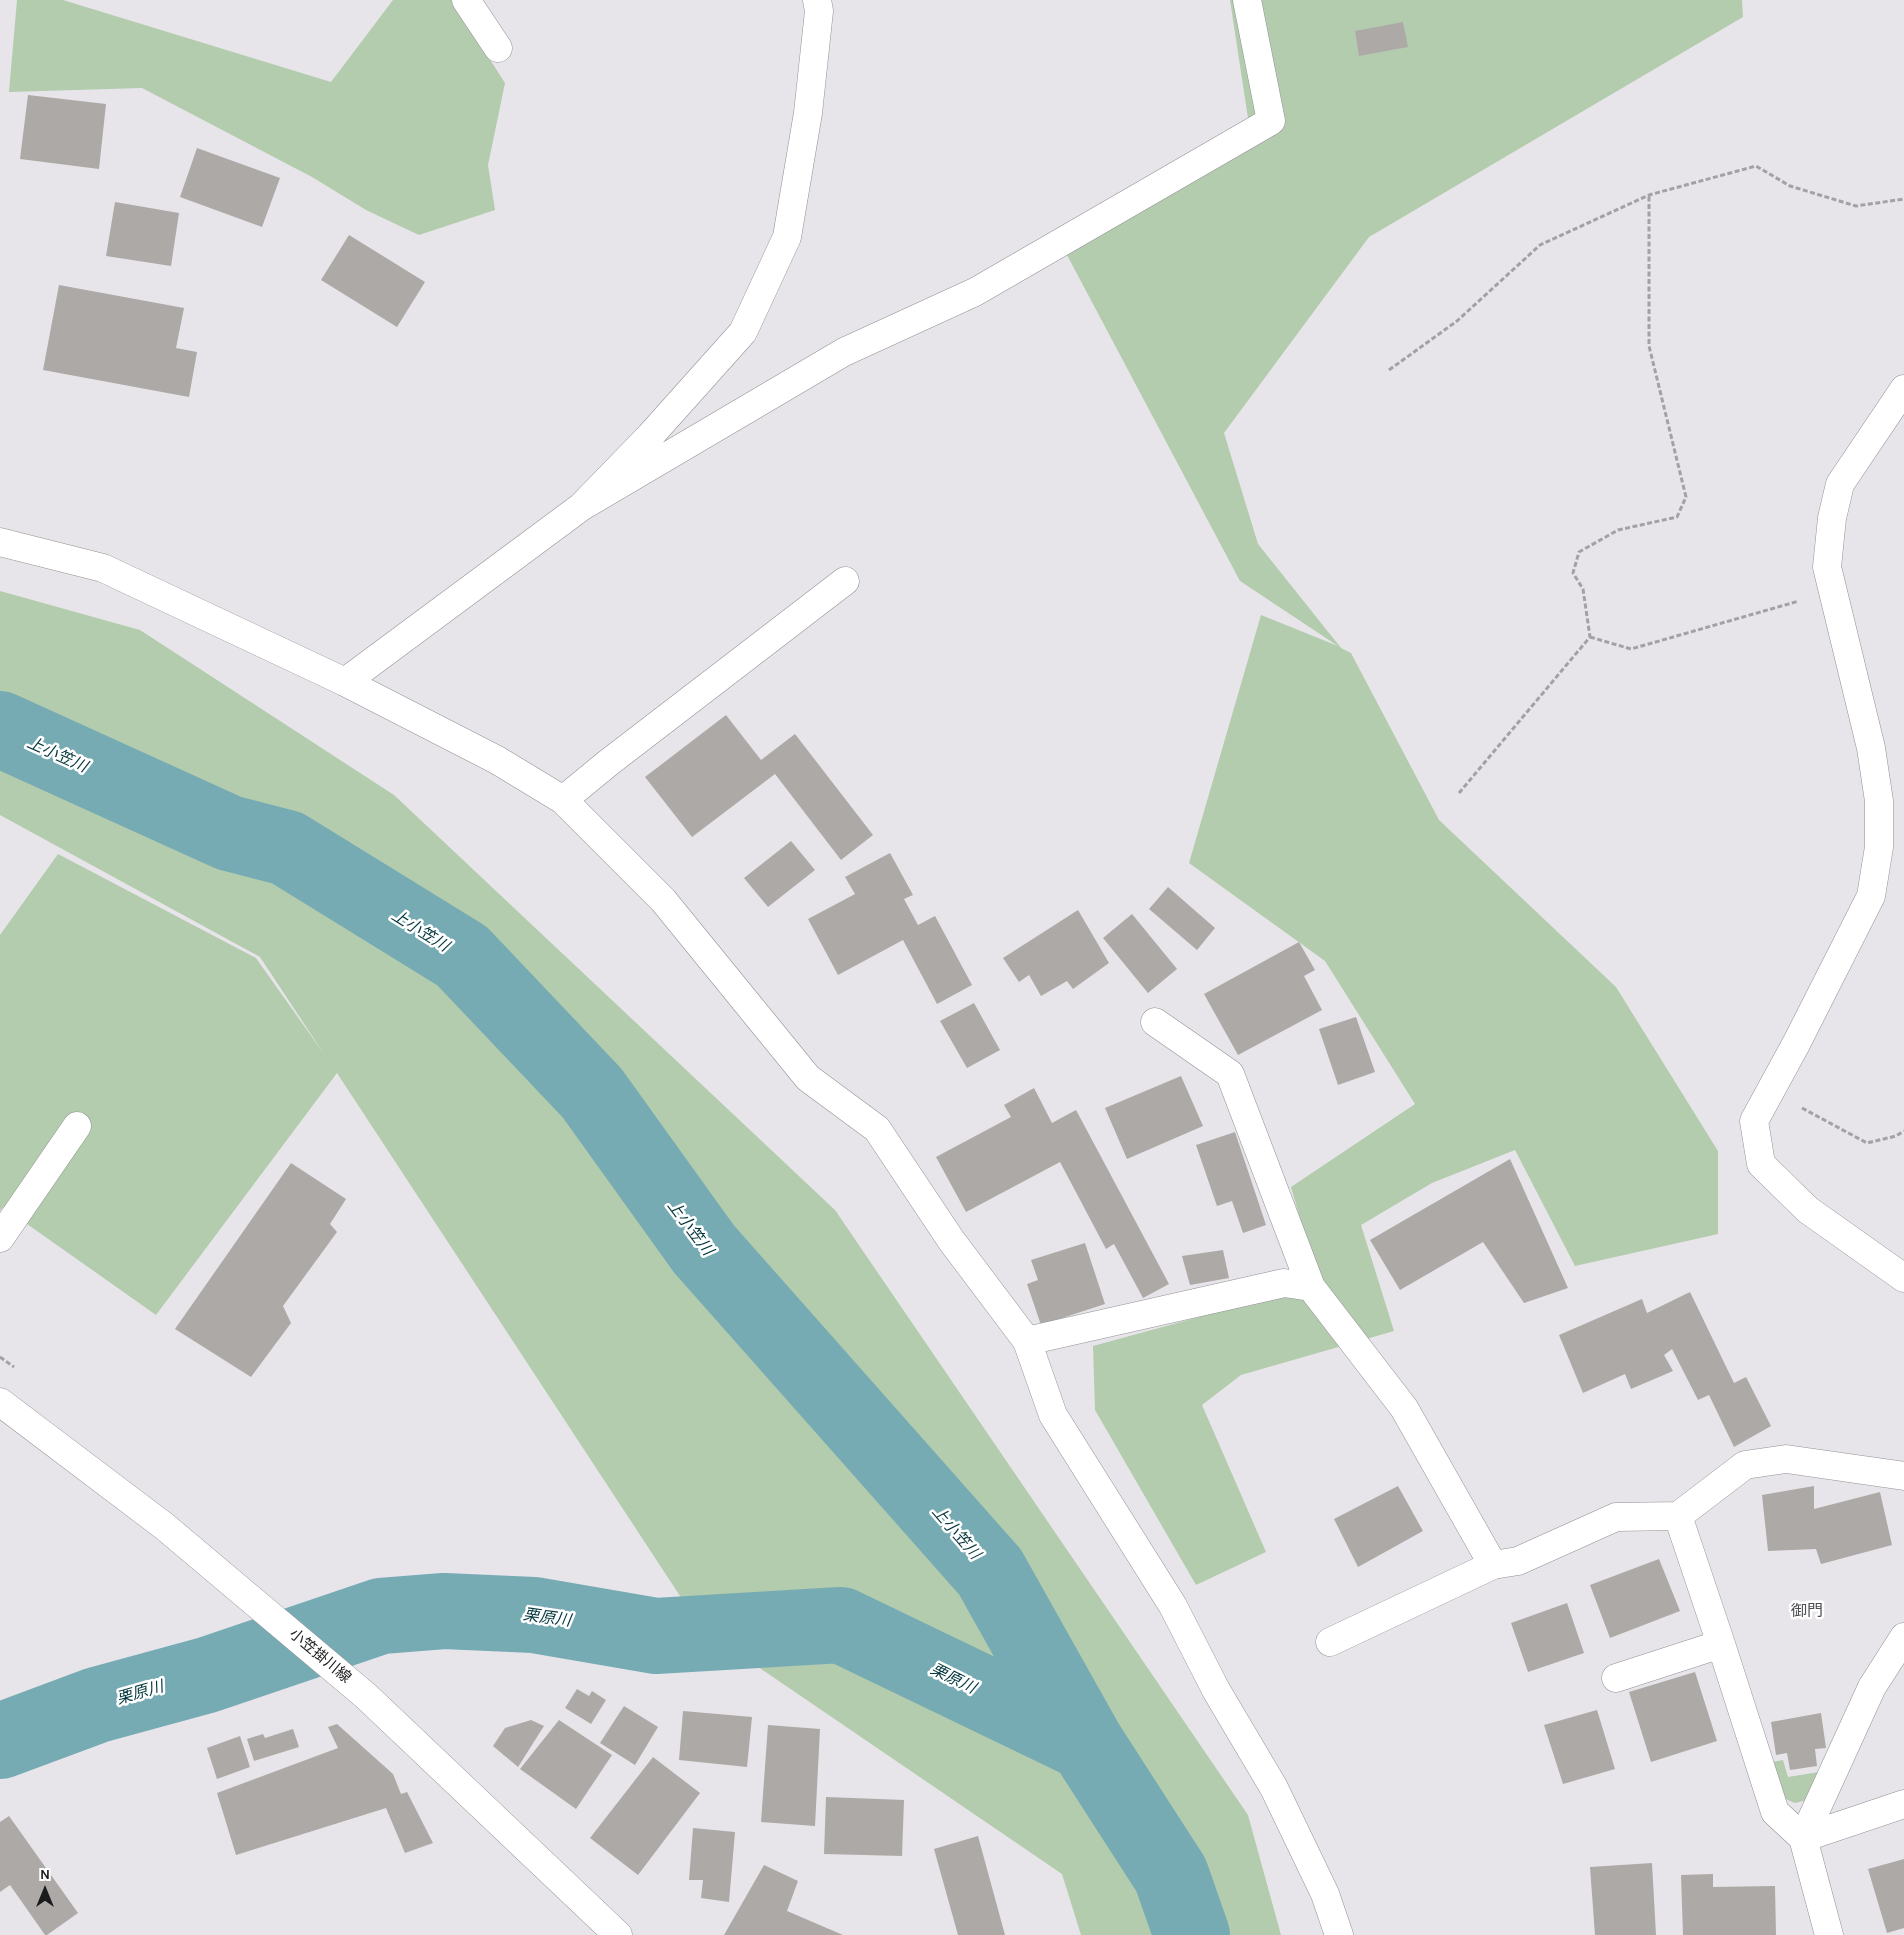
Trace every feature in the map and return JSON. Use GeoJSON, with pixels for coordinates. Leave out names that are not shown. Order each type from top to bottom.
{"type":"FeatureCollection","features":[{"type":"Feature","properties":{"kind":"street"},"geometry":{"type":"LineString","coordinates":[[466,0],[498,48]]}},
{"type":"Feature","properties":{"kind":"street"},"geometry":{"type":"LineString","coordinates":[[581,506],[650,436],[743,332],[787,237],[808,113],[819,11],[816,0]]}},
{"type":"Feature","properties":{"kind":"street"},"geometry":{"type":"LineString","coordinates":[[345,682],[581,506],[844,352],[975,292],[1270,121],[1247,0]]}},
{"type":"Feature","properties":{"kind":"street"},"geometry":{"type":"LineString","coordinates":[[1904,389],[1840,484],[1832,518],[1828,567],[1871,748],[1878,801],[1879,847],[1871,896],[1796,1044],[1754,1121],[1761,1164],[1808,1210],[1904,1278]]}},
{"type":"Feature","properties":{"kind":"street"},"geometry":{"type":"LineString","coordinates":[[0,542],[103,568],[345,682],[497,760],[563,800],[663,900],[808,1078],[877,1129],[951,1240],[1027,1342],[1053,1415],[1172,1606],[1216,1690],[1274,1788],[1325,1894],[1339,1935]]}},
{"type":"Feature","properties":{"kind":"street"},"geometry":{"type":"LineString","coordinates":[[563,800],[608,763],[845,581]]}},
{"type":"Feature","properties":{"kind":"street"},"geometry":{"type":"LineString","coordinates":[[1155,1022],[1230,1074],[1311,1287],[1404,1408],[1493,1565]]}},
{"type":"Feature","properties":{"kind":"street"},"geometry":{"type":"LineString","coordinates":[[0,1238],[77,1126]]}},
{"type":"Feature","properties":{"kind":"street"},"geometry":{"type":"LineString","coordinates":[[1027,1342],[1284,1283],[1311,1287]]}},
{"type":"Feature","properties":{"kind":"street","name":"小笠掛川線"},"geometry":{"type":"LineString","coordinates":[[0,1402],[164,1526],[366,1696],[618,1935]]}},
{"type":"Feature","properties":{"kind":"street"},"geometry":{"type":"LineString","coordinates":[[1330,1642],[1493,1565],[1518,1561],[1616,1517],[1678,1516],[1744,1465],[1786,1459],[1904,1476]]}},
{"type":"Feature","properties":{"kind":"street"},"geometry":{"type":"LineString","coordinates":[[1678,1516],[1775,1812],[1802,1838],[1829,1935]]}},
{"type":"Feature","properties":{"kind":"street"},"geometry":{"type":"LineString","coordinates":[[1802,1838],[1872,1686],[1904,1637]]}},
{"type":"Feature","properties":{"kind":"street"},"geometry":{"type":"LineString","coordinates":[[1616,1678],[1721,1644]]}},
{"type":"Feature","properties":{"kind":"street"},"geometry":{"type":"LineString","coordinates":[[1802,1838],[1904,1804]]}},
{"type":"Feature","properties":{"kind":"path"},"geometry":{"type":"LineString","coordinates":[[1389,370],[1457,321],[1540,245],[1649,194],[1756,166],[1790,186],[1856,206],[1904,199]]}},
{"type":"Feature","properties":{"kind":"path"},"geometry":{"type":"LineString","coordinates":[[1458,793],[1590,636],[1583,590],[1573,573],[1579,552],[1618,530],[1677,517],[1686,497],[1649,346],[1649,194]]}},
{"type":"Feature","properties":{"kind":"path"},"geometry":{"type":"LineString","coordinates":[[1590,636],[1631,648],[1833,591]]}},
{"type":"Feature","properties":{"kind":"path"},"geometry":{"type":"LineString","coordinates":[[1770,1091],[1868,1142],[1896,1136],[1904,1131]]}},
{"type":"Feature","properties":{"kind":"green space"},"geometry":{"type":"Polygon","coordinates":[[[17,0],[63,0],[331,82],[393,0],[452,0],[505,83],[488,165],[495,210],[419,235],[366,210],[312,177],[142,88],[9,92],[17,0]]]}},
{"type":"Feature","properties":{"kind":"green space"},"geometry":{"type":"Polygon","coordinates":[[[1230,0],[1742,0],[1743,17],[1369,237],[1224,433],[1258,544],[1341,648],[1351,653],[1439,820],[1616,987],[1718,1151],[1718,1234],[1575,1266],[1515,1150],[1432,1183],[1361,1225],[1394,1331],[1241,1375],[1202,1405],[1266,1552],[1196,1585],[1095,1410],[1093,1346],[1294,1291],[1312,1261],[1291,1187],[1415,1104],[1325,961],[1189,863],[1261,615],[1338,646],[1240,581],[1059,240],[1248,118],[1230,0]]]}},
{"type":"Feature","properties":{"kind":"green space"},"geometry":{"type":"Polygon","coordinates":[[[0,591],[140,630],[394,795],[835,1210],[1248,1815],[1281,1935],[1081,1935],[1062,1874],[701,1628],[337,1073],[156,1315],[3,1207],[0,1211],[0,935],[58,854],[256,958],[324,1054],[260,957],[0,815],[0,591]]]}},
{"type":"Feature","properties":{"kind":"green space"},"geometry":{"type":"Polygon","coordinates":[[[1783,1760],[1788,1777],[1819,1772],[1808,1800],[1795,1803],[1783,1798],[1772,1762],[1783,1760]]]}},
{"type":"Feature","properties":{"kind":"building"},"geometry":{"type":"Polygon","coordinates":[[[1403,22],[1408,47],[1359,56],[1355,31],[1403,22]]]}},
{"type":"Feature","properties":{"kind":"building"},"geometry":{"type":"Polygon","coordinates":[[[28,95],[106,104],[99,169],[20,159],[28,95]]]}},
{"type":"Feature","properties":{"kind":"building"},"geometry":{"type":"Polygon","coordinates":[[[197,148],[280,178],[262,227],[180,197],[197,148]]]}},
{"type":"Feature","properties":{"kind":"building"},"geometry":{"type":"Polygon","coordinates":[[[115,202],[179,213],[171,266],[106,256],[115,202]]]}},
{"type":"Feature","properties":{"kind":"building"},"geometry":{"type":"Polygon","coordinates":[[[349,235],[425,282],[397,327],[321,280],[349,235]]]}},
{"type":"Feature","properties":{"kind":"building"},"geometry":{"type":"Polygon","coordinates":[[[59,285],[184,308],[176,348],[197,352],[189,397],[43,370],[59,285]]]}},
{"type":"Feature","properties":{"kind":"building"},"geometry":{"type":"Polygon","coordinates":[[[726,715],[761,760],[795,734],[873,835],[841,860],[775,774],[692,837],[645,777],[726,715]]]}},
{"type":"Feature","properties":{"kind":"building"},"geometry":{"type":"Polygon","coordinates":[[[791,841],[815,870],[768,907],[744,878],[791,841]]]}},
{"type":"Feature","properties":{"kind":"building"},"geometry":{"type":"Polygon","coordinates":[[[890,853],[913,895],[904,899],[918,925],[935,916],[972,985],[937,1004],[903,940],[838,975],[808,919],[855,894],[845,877],[890,853]]]}},
{"type":"Feature","properties":{"kind":"building"},"geometry":{"type":"Polygon","coordinates":[[[1168,887],[1215,928],[1197,950],[1149,909],[1168,887]]]}},
{"type":"Feature","properties":{"kind":"building"},"geometry":{"type":"Polygon","coordinates":[[[1078,910],[1109,963],[1073,989],[1067,981],[1041,996],[1029,975],[1019,982],[1003,958],[1078,910]]]}},
{"type":"Feature","properties":{"kind":"building"},"geometry":{"type":"Polygon","coordinates":[[[1132,914],[1177,969],[1148,993],[1103,938],[1132,914]]]}},
{"type":"Feature","properties":{"kind":"building"},"geometry":{"type":"Polygon","coordinates":[[[1299,942],[1315,970],[1304,976],[1322,1010],[1238,1055],[1204,994],[1299,942]]]}},
{"type":"Feature","properties":{"kind":"building"},"geometry":{"type":"Polygon","coordinates":[[[974,1003],[1000,1050],[967,1068],[940,1021],[974,1003]]]}},
{"type":"Feature","properties":{"kind":"building"},"geometry":{"type":"Polygon","coordinates":[[[1356,1017],[1375,1072],[1338,1085],[1319,1029],[1356,1017]]]}},
{"type":"Feature","properties":{"kind":"building"},"geometry":{"type":"Polygon","coordinates":[[[1181,1076],[1203,1126],[1127,1159],[1105,1108],[1181,1076]]]}},
{"type":"Feature","properties":{"kind":"building"},"geometry":{"type":"Polygon","coordinates":[[[1034,1088],[1052,1123],[1076,1110],[1169,1284],[1143,1298],[1114,1244],[1106,1249],[1060,1162],[966,1212],[936,1157],[1011,1117],[1004,1105],[1034,1088]]]}},
{"type":"Feature","properties":{"kind":"building"},"geometry":{"type":"Polygon","coordinates":[[[1235,1132],[1266,1225],[1243,1233],[1232,1201],[1217,1206],[1196,1145],[1235,1132]]]}},
{"type":"Feature","properties":{"kind":"building"},"geometry":{"type":"Polygon","coordinates":[[[1510,1159],[1568,1288],[1524,1303],[1483,1242],[1400,1290],[1370,1240],[1510,1159]]]}},
{"type":"Feature","properties":{"kind":"building"},"geometry":{"type":"Polygon","coordinates":[[[291,1163],[346,1199],[330,1224],[337,1232],[283,1306],[291,1323],[251,1377],[175,1329],[291,1163]]]}},
{"type":"Feature","properties":{"kind":"building"},"geometry":{"type":"Polygon","coordinates":[[[1085,1243],[1105,1304],[1041,1325],[1027,1284],[1038,1280],[1031,1260],[1085,1243]]]}},
{"type":"Feature","properties":{"kind":"building"},"geometry":{"type":"Polygon","coordinates":[[[1223,1250],[1229,1278],[1190,1285],[1182,1256],[1223,1250]]]}},
{"type":"Feature","properties":{"kind":"building"},"geometry":{"type":"Polygon","coordinates":[[[1690,1292],[1734,1383],[1746,1377],[1771,1426],[1734,1447],[1709,1395],[1698,1400],[1672,1349],[1664,1355],[1673,1371],[1631,1389],[1625,1374],[1583,1393],[1559,1335],[1642,1299],[1647,1313],[1690,1292]]]}},
{"type":"Feature","properties":{"kind":"building"},"geometry":{"type":"Polygon","coordinates":[[[1398,1486],[1423,1531],[1358,1567],[1334,1519],[1398,1486]]]}},
{"type":"Feature","properties":{"kind":"building"},"geometry":{"type":"Polygon","coordinates":[[[1814,1486],[1814,1509],[1880,1492],[1892,1545],[1821,1564],[1816,1549],[1768,1551],[1762,1495],[1814,1486]]]}},
{"type":"Feature","properties":{"kind":"building"},"geometry":{"type":"Polygon","coordinates":[[[1659,1559],[1680,1611],[1610,1638],[1590,1585],[1659,1559]]]}},
{"type":"Feature","properties":{"kind":"building"},"geometry":{"type":"Polygon","coordinates":[[[1567,1603],[1584,1653],[1528,1672],[1511,1623],[1567,1603]]]}},
{"type":"Feature","properties":{"kind":"building"},"geometry":{"type":"Polygon","coordinates":[[[1695,1672],[1717,1741],[1651,1762],[1629,1692],[1695,1672]]]}},
{"type":"Feature","properties":{"kind":"building"},"geometry":{"type":"Polygon","coordinates":[[[577,1689],[589,1696],[592,1691],[606,1700],[591,1724],[565,1708],[577,1689]]]}},
{"type":"Feature","properties":{"kind":"building"},"geometry":{"type":"Polygon","coordinates":[[[624,1706],[658,1727],[635,1765],[600,1743],[624,1706]]]}},
{"type":"Feature","properties":{"kind":"building"},"geometry":{"type":"Polygon","coordinates":[[[1597,1710],[1615,1769],[1563,1784],[1544,1725],[1597,1710]]]}},
{"type":"Feature","properties":{"kind":"building"},"geometry":{"type":"Polygon","coordinates":[[[683,1711],[752,1717],[747,1767],[679,1760],[683,1711]]]}},
{"type":"Feature","properties":{"kind":"building"},"geometry":{"type":"Polygon","coordinates":[[[1821,1713],[1826,1748],[1815,1749],[1817,1766],[1790,1770],[1787,1753],[1776,1755],[1771,1722],[1821,1713]]]}},
{"type":"Feature","properties":{"kind":"building"},"geometry":{"type":"Polygon","coordinates":[[[531,1720],[544,1726],[518,1767],[493,1746],[505,1728],[531,1720]]]}},
{"type":"Feature","properties":{"kind":"building"},"geometry":{"type":"Polygon","coordinates":[[[559,1720],[612,1755],[576,1809],[520,1769],[559,1720]]]}},
{"type":"Feature","properties":{"kind":"building"},"geometry":{"type":"Polygon","coordinates":[[[337,1724],[393,1774],[401,1794],[407,1792],[433,1843],[405,1853],[386,1808],[236,1855],[217,1793],[338,1748],[328,1727],[337,1724]]]}},
{"type":"Feature","properties":{"kind":"building"},"geometry":{"type":"Polygon","coordinates":[[[768,1725],[820,1729],[815,1826],[761,1822],[768,1725]]]}},
{"type":"Feature","properties":{"kind":"building"},"geometry":{"type":"Polygon","coordinates":[[[293,1729],[299,1747],[254,1761],[247,1739],[263,1734],[265,1738],[293,1729]]]}},
{"type":"Feature","properties":{"kind":"building"},"geometry":{"type":"Polygon","coordinates":[[[240,1736],[250,1767],[217,1779],[207,1748],[240,1736]]]}},
{"type":"Feature","properties":{"kind":"building"},"geometry":{"type":"Polygon","coordinates":[[[653,1757],[700,1793],[638,1875],[590,1838],[653,1757]]]}},
{"type":"Feature","properties":{"kind":"building"},"geometry":{"type":"Polygon","coordinates":[[[826,1797],[904,1800],[902,1856],[824,1854],[826,1797]]]}},
{"type":"Feature","properties":{"kind":"building"},"geometry":{"type":"Polygon","coordinates":[[[9,1816],[78,1913],[47,1935],[45,1935],[10,1885],[0,1892],[0,1822],[9,1816]]]}},
{"type":"Feature","properties":{"kind":"building"},"geometry":{"type":"Polygon","coordinates":[[[693,1828],[735,1832],[729,1902],[701,1898],[703,1880],[689,1880],[693,1828]]]}},
{"type":"Feature","properties":{"kind":"building"},"geometry":{"type":"Polygon","coordinates":[[[978,1836],[1005,1935],[958,1935],[934,1849],[978,1836]]]}},
{"type":"Feature","properties":{"kind":"building"},"geometry":{"type":"Polygon","coordinates":[[[1904,1859],[1904,1928],[1887,1933],[1868,1869],[1904,1859]]]}},
{"type":"Feature","properties":{"kind":"building"},"geometry":{"type":"Polygon","coordinates":[[[1652,1863],[1656,1935],[1595,1935],[1590,1867],[1652,1863]]]}},
{"type":"Feature","properties":{"kind":"building"},"geometry":{"type":"Polygon","coordinates":[[[764,1865],[798,1881],[787,1911],[843,1935],[724,1935],[764,1865]]]}},
{"type":"Feature","properties":{"kind":"building"},"geometry":{"type":"Polygon","coordinates":[[[1713,1874],[1713,1887],[1775,1886],[1776,1935],[1683,1935],[1681,1875],[1713,1874]]]}},
{"type":"Feature","properties":{"kind":"waterway","name":"上小笠川"},"geometry":{"type":"LineString","coordinates":[[0,729],[229,833],[287,848],[462,956],[592,1093],[704,1249],[990,1572],[1086,1743],[1171,1875],[1192,1935]]}},
{"type":"Feature","properties":{"kind":"waterway","name":"栗原川"},"geometry":{"type":"LineString","coordinates":[[0,1741],[97,1705],[207,1675],[381,1616],[444,1611],[534,1615],[656,1636],[841,1625],[1086,1743]]}},
{"type":"Feature","properties":{"kind":"district","name":"御門"},"geometry":{"type":"Point","coordinates":[1807,1611]}}]}
